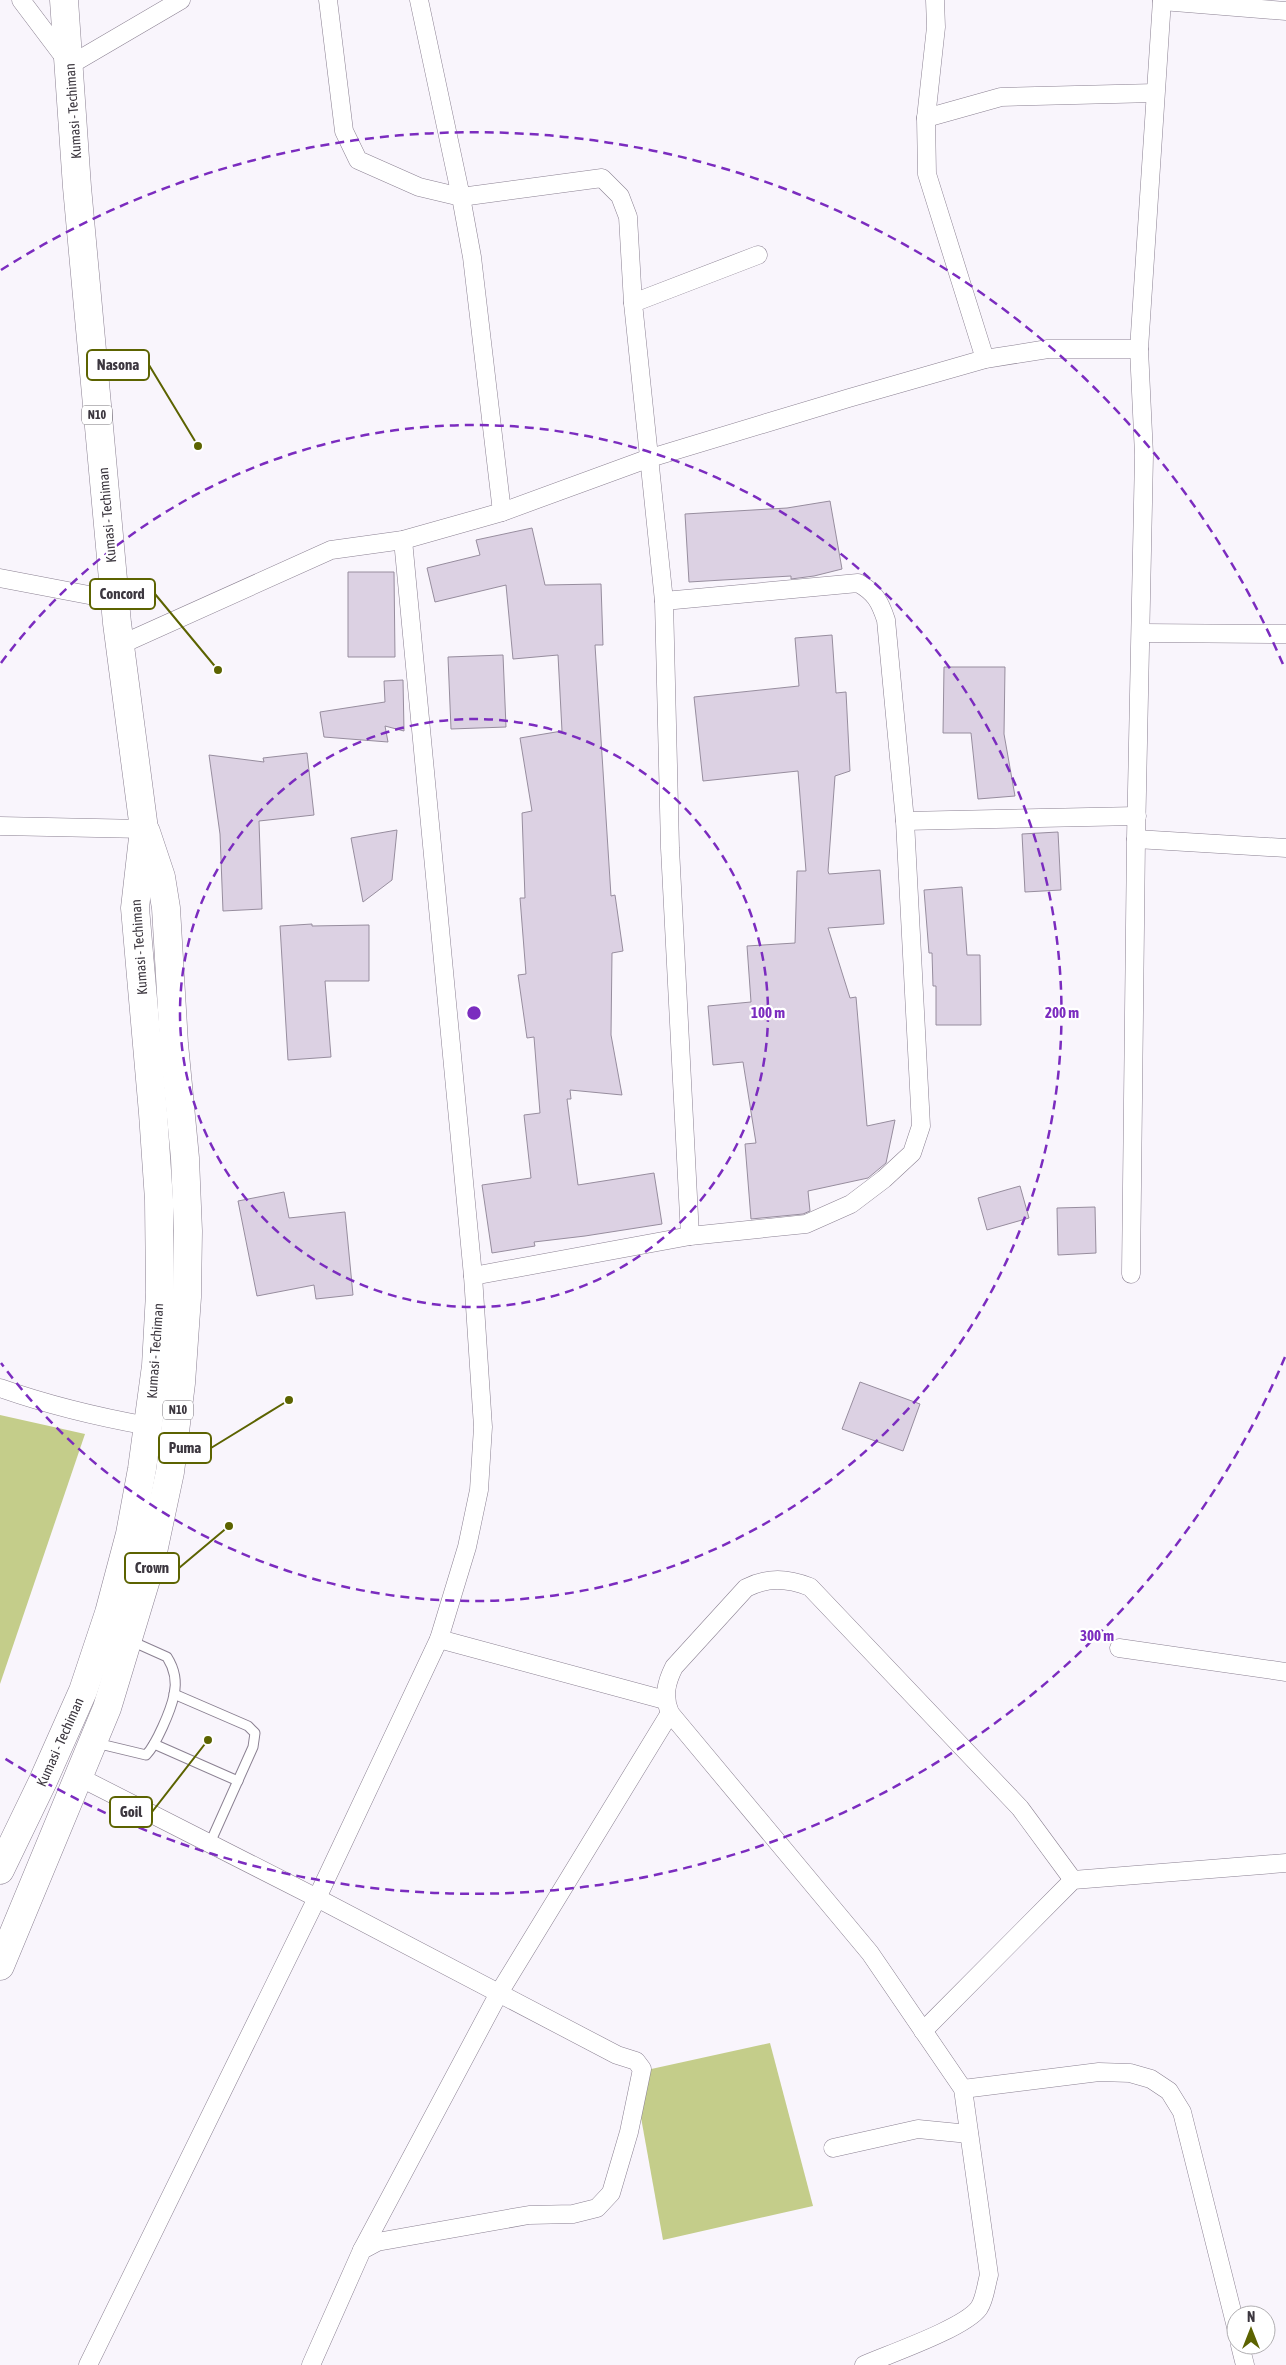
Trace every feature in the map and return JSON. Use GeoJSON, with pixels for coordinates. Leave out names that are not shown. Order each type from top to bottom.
{"type":"FeatureCollection","features":[{"type":"Feature","properties":{"kind":"highway","name":"Kumasi - Techiman"},"geometry":{"type":"LineString","coordinates":[[0,1870],[43,1781],[83,1691],[109,1613],[130,1534],[142,1469],[156,1366],[160,1284],[159,1200],[153,1113],[134,908],[144,828],[115,600],[77,187],[64,0]]}},
{"type":"Feature","properties":{"kind":"highway","name":"N10"},"geometry":{"type":"LineString","coordinates":[[0,1966],[107,1708],[150,1566],[170,1472],[182,1374],[188,1231],[185,1158],[174,1044],[166,908],[161,877],[144,828]]}},
{"type":"Feature","properties":{"kind":"street"},"geometry":{"type":"LineString","coordinates":[[21,0],[70,65],[181,0]]}},
{"type":"Feature","properties":{"kind":"street"},"geometry":{"type":"LineString","coordinates":[[328,0],[344,131],[358,160],[419,187],[461,197],[602,178],[620,196],[628,217],[633,302],[640,359],[647,460],[664,601],[670,848],[690,1236]]}},
{"type":"Feature","properties":{"kind":"street"},"geometry":{"type":"LineString","coordinates":[[419,0],[472,257],[502,512]]}},
{"type":"Feature","properties":{"kind":"street"},"geometry":{"type":"LineString","coordinates":[[935,0],[936,27],[926,118],[927,174],[985,359]]}},
{"type":"Feature","properties":{"kind":"street"},"geometry":{"type":"LineString","coordinates":[[1131,1274],[1136,839],[1142,633],[1144,455],[1139,349],[1162,1],[1286,11]]}},
{"type":"Feature","properties":{"kind":"street"},"geometry":{"type":"LineString","coordinates":[[926,118],[1001,97],[1155,93]]}},
{"type":"Feature","properties":{"kind":"street"},"geometry":{"type":"LineString","coordinates":[[633,302],[758,255]]}},
{"type":"Feature","properties":{"kind":"street"},"geometry":{"type":"LineString","coordinates":[[120,645],[331,550],[403,540],[502,512],[647,460],[985,359],[1048,349],[1139,349]]}},
{"type":"Feature","properties":{"kind":"street"},"geometry":{"type":"LineString","coordinates":[[88,2365],[317,1898],[440,1639],[467,1547],[479,1490],[483,1427],[473,1276],[403,540]]}},
{"type":"Feature","properties":{"kind":"street"},"geometry":{"type":"LineString","coordinates":[[0,578],[115,600]]}},
{"type":"Feature","properties":{"kind":"street"},"geometry":{"type":"LineString","coordinates":[[473,1276],[690,1236],[806,1224],[851,1204],[884,1179],[912,1153],[921,1126],[904,821],[886,620],[879,601],[871,590],[858,583],[664,601]]}},
{"type":"Feature","properties":{"kind":"street"},"geometry":{"type":"LineString","coordinates":[[1142,633],[1286,634]]}},
{"type":"Feature","properties":{"kind":"street"},"geometry":{"type":"LineString","coordinates":[[904,821],[1137,816]]}},
{"type":"Feature","properties":{"kind":"street"},"geometry":{"type":"LineString","coordinates":[[0,826],[144,828]]}},
{"type":"Feature","properties":{"kind":"street"},"geometry":{"type":"LineString","coordinates":[[1136,839],[1286,848]]}},
{"type":"Feature","properties":{"kind":"street"},"geometry":{"type":"LineString","coordinates":[[0,1388],[107,1418],[148,1426]]}},
{"type":"Feature","properties":{"kind":"street"},"geometry":{"type":"LineString","coordinates":[[312,2365],[362,2250],[499,1993],[667,1706],[667,1681],[674,1667],[746,1588],[760,1581],[776,1579],[795,1581],[810,1587],[1020,1808],[1073,1880]]}},
{"type":"Feature","properties":{"kind":"street"},"geometry":{"type":"LineString","coordinates":[[440,1639],[667,1706],[870,1953],[963,2089],[989,2275],[979,2309],[965,2322],[864,2365]]}},
{"type":"Feature","properties":{"kind":"street"},"geometry":{"type":"LineString","coordinates":[[1118,1648],[1286,1672]]}},
{"type":"Feature","properties":{"kind":"street"},"geometry":{"type":"LineString","coordinates":[[79,1777],[317,1898],[618,2055],[636,2061],[642,2069],[630,2132],[611,2193],[597,2208],[573,2214],[529,2215],[378,2242],[362,2250]]}},
{"type":"Feature","properties":{"kind":"street"},"geometry":{"type":"LineString","coordinates":[[923,2031],[1073,1880],[1286,1863]]}},
{"type":"Feature","properties":{"kind":"street"},"geometry":{"type":"LineString","coordinates":[[963,2089],[1099,2072],[1130,2073],[1151,2079],[1169,2091],[1182,2112],[1230,2305]]}},
{"type":"Feature","properties":{"kind":"street"},"geometry":{"type":"LineString","coordinates":[[833,2148],[918,2129],[969,2134]]}},
{"type":"Feature","properties":{"kind":"lane"},"geometry":{"type":"LineString","coordinates":[[94,1742],[142,1756],[148,1753],[154,1744],[174,1694],[175,1674],[167,1657],[129,1640]]}},
{"type":"Feature","properties":{"kind":"lane"},"geometry":{"type":"LineString","coordinates":[[174,1694],[252,1729],[255,1733],[253,1747],[210,1843]]}},
{"type":"Feature","properties":{"kind":"lane"},"geometry":{"type":"LineString","coordinates":[[154,1744],[238,1781]]}},
{"type":"Feature","properties":{"kind":"green space"},"geometry":{"type":"Polygon","coordinates":[[[0,1415],[85,1434],[0,1684],[0,1415]]]}},
{"type":"Feature","properties":{"kind":"green space"},"geometry":{"type":"Polygon","coordinates":[[[770,2043],[813,2206],[663,2240],[633,2073],[770,2043]]]}},
{"type":"Feature","properties":{"kind":"building"},"geometry":{"type":"Polygon","coordinates":[[[830,501],[842,569],[791,579],[791,576],[689,582],[685,514],[787,508],[830,501]]]}},
{"type":"Feature","properties":{"kind":"building"},"geometry":{"type":"Polygon","coordinates":[[[532,528],[545,585],[601,584],[603,645],[595,645],[611,896],[615,895],[623,951],[612,953],[611,1035],[622,1095],[570,1090],[571,1099],[567,1099],[578,1185],[654,1173],[662,1224],[534,1242],[535,1246],[492,1253],[482,1185],[531,1178],[524,1115],[540,1113],[534,1037],[527,1038],[518,975],[526,974],[520,898],[525,898],[522,813],[532,811],[520,738],[562,731],[558,655],[513,659],[506,585],[435,602],[427,568],[480,555],[476,540],[532,528]]]}},
{"type":"Feature","properties":{"kind":"building"},"geometry":{"type":"Polygon","coordinates":[[[348,572],[394,572],[395,657],[348,657],[348,572]]]}},
{"type":"Feature","properties":{"kind":"building"},"geometry":{"type":"Polygon","coordinates":[[[832,635],[836,693],[846,692],[850,771],[835,776],[828,871],[829,874],[880,870],[884,924],[828,928],[850,998],[856,997],[867,1126],[895,1120],[886,1163],[868,1178],[808,1191],[810,1211],[803,1214],[751,1219],[745,1144],[756,1143],[743,1062],[713,1065],[708,1006],[751,1002],[747,946],[795,943],[797,871],[806,871],[798,771],[703,781],[694,697],[799,686],[795,638],[832,635]]]}},
{"type":"Feature","properties":{"kind":"building"},"geometry":{"type":"Polygon","coordinates":[[[503,655],[506,727],[451,729],[448,657],[503,655]]]}},
{"type":"Feature","properties":{"kind":"building"},"geometry":{"type":"Polygon","coordinates":[[[944,667],[1005,667],[1004,734],[1015,796],[978,799],[971,733],[943,733],[944,667]]]}},
{"type":"Feature","properties":{"kind":"building"},"geometry":{"type":"Polygon","coordinates":[[[403,680],[404,731],[385,726],[388,742],[324,737],[320,712],[385,702],[384,681],[403,680]]]}},
{"type":"Feature","properties":{"kind":"building"},"geometry":{"type":"Polygon","coordinates":[[[307,753],[314,815],[259,821],[262,909],[223,911],[220,834],[209,755],[264,762],[263,758],[307,753]]]}},
{"type":"Feature","properties":{"kind":"building"},"geometry":{"type":"Polygon","coordinates":[[[397,830],[392,880],[363,902],[351,838],[397,830]]]}},
{"type":"Feature","properties":{"kind":"building"},"geometry":{"type":"Polygon","coordinates":[[[1058,832],[1061,890],[1025,892],[1022,834],[1058,832]]]}},
{"type":"Feature","properties":{"kind":"building"},"geometry":{"type":"Polygon","coordinates":[[[962,887],[967,955],[980,955],[981,1025],[936,1025],[936,986],[933,986],[932,953],[929,953],[924,890],[962,887]]]}},
{"type":"Feature","properties":{"kind":"building"},"geometry":{"type":"Polygon","coordinates":[[[312,924],[312,926],[369,925],[369,981],[325,981],[331,1057],[288,1060],[280,926],[312,924]]]}},
{"type":"Feature","properties":{"kind":"building"},"geometry":{"type":"Polygon","coordinates":[[[1020,1186],[1029,1218],[987,1230],[978,1198],[1020,1186]]]}},
{"type":"Feature","properties":{"kind":"building"},"geometry":{"type":"Polygon","coordinates":[[[284,1192],[289,1218],[345,1212],[353,1295],[316,1299],[314,1285],[257,1296],[238,1201],[284,1192]]]}},
{"type":"Feature","properties":{"kind":"building"},"geometry":{"type":"Polygon","coordinates":[[[1095,1207],[1096,1253],[1058,1255],[1057,1208],[1095,1207]]]}},
{"type":"Feature","properties":{"kind":"building"},"geometry":{"type":"Polygon","coordinates":[[[860,1382],[920,1404],[903,1451],[842,1429],[860,1382]]]}},
{"type":"Feature","properties":{"kind":"place","name":"Nasona"},"geometry":{"type":"Point","coordinates":[198,446]}},
{"type":"Feature","properties":{"kind":"place","name":"Concord"},"geometry":{"type":"Point","coordinates":[218,670]}},
{"type":"Feature","properties":{"kind":"place","name":"Puma"},"geometry":{"type":"Point","coordinates":[289,1400]}},
{"type":"Feature","properties":{"kind":"place","name":"Crown"},"geometry":{"type":"Point","coordinates":[229,1526]}},
{"type":"Feature","properties":{"kind":"place","name":"Goil"},"geometry":{"type":"Point","coordinates":[208,1740]}}]}
